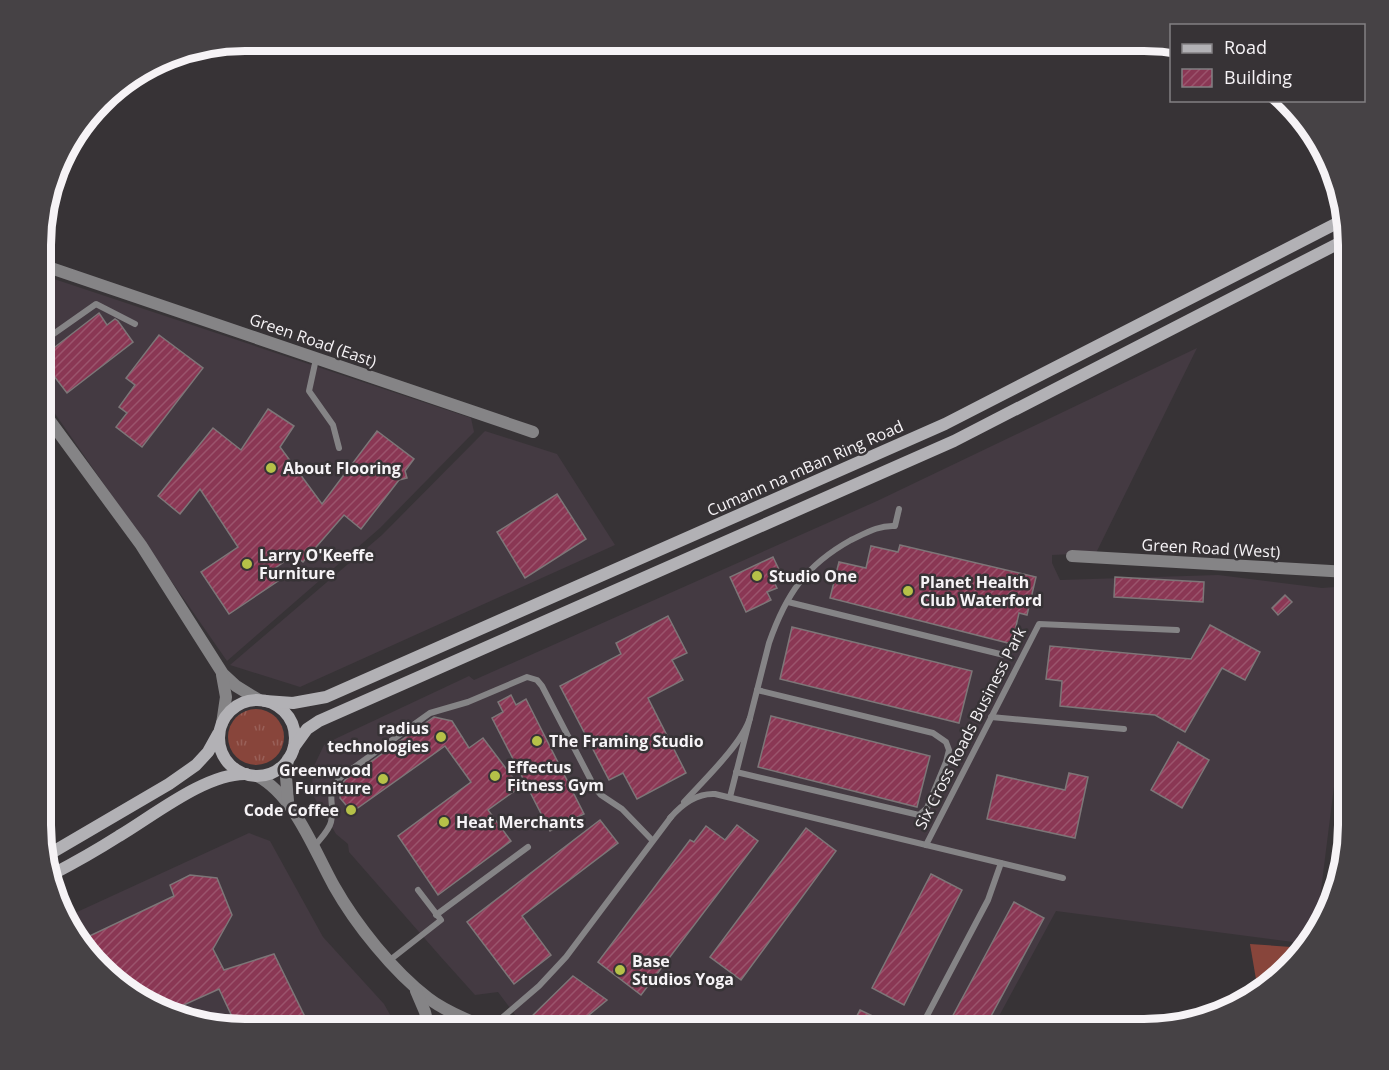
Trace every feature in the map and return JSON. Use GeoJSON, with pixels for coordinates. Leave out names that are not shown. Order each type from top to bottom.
{"type":"FeatureCollection","features":[{"type":"Feature","properties":{"kind":"main road","name":"Cumann na mBan Ring Road"},"geometry":{"type":"LineString","coordinates":[[262,700],[293,703],[326,697],[925,434],[1337,223]]}},
{"type":"Feature","properties":{"kind":"main road","name":"Cumann na mBan Ring Road"},"geometry":{"type":"LineString","coordinates":[[291,753],[307,729],[319,721],[954,441],[1338,244]]}},
{"type":"Feature","properties":{"kind":"main road"},"geometry":{"type":"LineString","coordinates":[[53,852],[169,784],[196,765],[208,752],[229,713],[239,704],[262,700],[278,706],[287,715],[294,734],[291,753],[275,771],[224,776],[206,783],[57,872]]}},
{"type":"Feature","properties":{"kind":"main road"},"geometry":{"type":"LineString","coordinates":[[221,726],[220,745],[225,758],[234,768],[252,775]]}},
{"type":"Feature","properties":{"kind":"street","name":"Green Road (East)"},"geometry":{"type":"LineString","coordinates":[[51,269],[533,432]]}},
{"type":"Feature","properties":{"kind":"street"},"geometry":{"type":"LineString","coordinates":[[51,422],[141,545],[218,667],[223,678],[226,697],[221,726]]}},
{"type":"Feature","properties":{"kind":"street","name":"Green Road (West)"},"geometry":{"type":"LineString","coordinates":[[1072,556],[1338,572]]}},
{"type":"Feature","properties":{"kind":"street"},"geometry":{"type":"LineString","coordinates":[[218,667],[236,686],[262,700]]}},
{"type":"Feature","properties":{"kind":"street"},"geometry":{"type":"LineString","coordinates":[[288,801],[286,777],[291,753]]}},
{"type":"Feature","properties":{"kind":"street"},"geometry":{"type":"LineString","coordinates":[[252,775],[271,784],[288,801],[354,918],[390,960],[409,981],[436,1004],[466,1019]]}},
{"type":"Feature","properties":{"kind":"street"},"geometry":{"type":"LineString","coordinates":[[409,981],[421,1000],[426,1019]]}},
{"type":"Feature","properties":{"kind":"lane"},"geometry":{"type":"LineString","coordinates":[[51,336],[96,304],[135,324]]}},
{"type":"Feature","properties":{"kind":"lane"},"geometry":{"type":"LineString","coordinates":[[316,359],[309,392],[333,424],[339,448]]}},
{"type":"Feature","properties":{"kind":"lane","name":"Six Cross Roads Business Park"},"geometry":{"type":"LineString","coordinates":[[730,797],[772,635],[788,602],[808,571],[827,554],[867,532],[882,526],[895,526],[900,509]]}},
{"type":"Feature","properties":{"kind":"lane"},"geometry":{"type":"LineString","coordinates":[[788,602],[1004,655]]}},
{"type":"Feature","properties":{"kind":"lane","name":"Six Cross Roads Business Park"},"geometry":{"type":"LineString","coordinates":[[926,845],[1038,624],[1177,630]]}},
{"type":"Feature","properties":{"kind":"lane"},"geometry":{"type":"LineString","coordinates":[[314,847],[330,825],[330,794],[335,783],[342,776],[430,713],[468,702],[526,677],[534,678],[542,686],[598,792],[622,809],[652,840]]}},
{"type":"Feature","properties":{"kind":"lane"},"geometry":{"type":"LineString","coordinates":[[736,771],[917,815],[923,813],[927,808],[948,757],[949,747],[946,742],[933,733],[757,690]]}},
{"type":"Feature","properties":{"kind":"lane"},"geometry":{"type":"LineString","coordinates":[[991,717],[1124,729]]}},
{"type":"Feature","properties":{"kind":"lane","name":"Six Cross Roads Business Park"},"geometry":{"type":"LineString","coordinates":[[499,1019],[557,968],[652,840],[734,744],[750,718]]}},
{"type":"Feature","properties":{"kind":"lane","name":"Six Cross Roads Business Park"},"geometry":{"type":"LineString","coordinates":[[670,818],[681,807],[699,796],[712,794],[1063,878]]}},
{"type":"Feature","properties":{"kind":"lane"},"geometry":{"type":"LineString","coordinates":[[436,915],[528,847]]}},
{"type":"Feature","properties":{"kind":"lane"},"geometry":{"type":"LineString","coordinates":[[925,1019],[988,900],[1001,863]]}},
{"type":"Feature","properties":{"kind":"lane"},"geometry":{"type":"LineString","coordinates":[[390,960],[441,920],[418,890]]}},
{"type":"Feature","properties":{"kind":"shaded area"},"geometry":{"type":"Polygon","coordinates":[[[51,278],[471,418],[474,432],[380,528],[227,661],[51,408],[51,278]]]}},
{"type":"Feature","properties":{"kind":"shaded area"},"geometry":{"type":"Polygon","coordinates":[[[1197,348],[1096,553],[1052,555],[1052,563],[1060,580],[1218,575],[1322,588],[1338,587],[1338,755],[1319,910],[1298,943],[1056,911],[997,1019],[518,1019],[498,992],[475,995],[349,852],[348,844],[336,834],[311,792],[314,766],[324,745],[469,676],[474,680],[877,501],[1197,348]]]}},
{"type":"Feature","properties":{"kind":"shaded area"},"geometry":{"type":"Polygon","coordinates":[[[485,431],[557,454],[615,545],[300,687],[230,665],[382,535],[485,431]]]}},
{"type":"Feature","properties":{"kind":"shaded area"},"geometry":{"type":"Polygon","coordinates":[[[249,833],[270,841],[323,937],[384,1004],[392,1019],[232,1019],[194,1012],[159,999],[117,971],[91,943],[73,914],[249,833]]]}},
{"type":"Feature","properties":{"kind":"green space"},"geometry":{"type":"Polygon","coordinates":[[[256,709],[267,711],[276,717],[282,726],[284,737],[282,748],[276,757],[267,763],[256,765],[245,763],[236,757],[230,748],[228,737],[230,726],[236,717],[245,711],[256,709]]]}},
{"type":"Feature","properties":{"kind":"green space"},"geometry":{"type":"Polygon","coordinates":[[[1250,944],[1294,947],[1272,971],[1257,983],[1250,944]]]}},
{"type":"Feature","properties":{"kind":"building"},"geometry":{"type":"Polygon","coordinates":[[[99,313],[107,325],[115,319],[118,321],[133,342],[67,393],[54,376],[51,378],[51,350],[99,313]]]}},
{"type":"Feature","properties":{"kind":"building"},"geometry":{"type":"Polygon","coordinates":[[[159,335],[203,368],[142,447],[116,427],[127,413],[119,407],[135,385],[126,378],[159,335]]]}},
{"type":"Feature","properties":{"kind":"building"},"geometry":{"type":"Polygon","coordinates":[[[268,409],[294,426],[280,447],[322,504],[377,431],[414,459],[405,471],[407,478],[399,480],[361,529],[344,515],[303,562],[294,555],[271,571],[278,581],[229,614],[201,572],[238,547],[200,489],[180,514],[158,496],[213,428],[241,450],[268,409]]]}},
{"type":"Feature","properties":{"kind":"building"},"geometry":{"type":"Polygon","coordinates":[[[557,494],[586,539],[525,578],[497,532],[557,494]]]}},
{"type":"Feature","properties":{"kind":"building"},"geometry":{"type":"Polygon","coordinates":[[[900,545],[1036,577],[1027,615],[1019,613],[1012,644],[830,598],[839,562],[866,568],[871,546],[898,552],[900,545]]]}},
{"type":"Feature","properties":{"kind":"building"},"geometry":{"type":"Polygon","coordinates":[[[773,557],[782,576],[773,580],[777,588],[767,592],[771,600],[746,612],[730,577],[773,557]]]}},
{"type":"Feature","properties":{"kind":"building"},"geometry":{"type":"Polygon","coordinates":[[[1115,577],[1204,582],[1203,602],[1114,597],[1115,577]]]}},
{"type":"Feature","properties":{"kind":"building"},"geometry":{"type":"Polygon","coordinates":[[[1285,595],[1292,602],[1278,615],[1272,608],[1285,595]]]}},
{"type":"Feature","properties":{"kind":"building"},"geometry":{"type":"Polygon","coordinates":[[[668,616],[687,653],[672,660],[683,680],[648,698],[686,773],[637,799],[623,773],[609,780],[560,686],[621,654],[616,643],[668,616]]]}},
{"type":"Feature","properties":{"kind":"building"},"geometry":{"type":"Polygon","coordinates":[[[1210,625],[1260,652],[1245,680],[1222,668],[1185,732],[1155,715],[1060,706],[1062,681],[1046,679],[1050,646],[1191,659],[1210,625]]]}},
{"type":"Feature","properties":{"kind":"building"},"geometry":{"type":"Polygon","coordinates":[[[792,627],[972,671],[959,723],[780,679],[792,627]]]}},
{"type":"Feature","properties":{"kind":"building"},"geometry":{"type":"Polygon","coordinates":[[[511,695],[516,705],[526,699],[584,814],[550,831],[492,718],[503,712],[498,702],[511,695]]]}},
{"type":"Feature","properties":{"kind":"building"},"geometry":{"type":"Polygon","coordinates":[[[771,716],[930,756],[917,807],[758,767],[771,716]]]}},
{"type":"Feature","properties":{"kind":"building"},"geometry":{"type":"Polygon","coordinates":[[[434,717],[452,721],[469,748],[483,738],[520,787],[488,810],[511,841],[438,895],[398,836],[471,782],[445,746],[352,812],[340,798],[342,784],[345,780],[434,717]]]}},
{"type":"Feature","properties":{"kind":"building"},"geometry":{"type":"Polygon","coordinates":[[[1178,742],[1209,760],[1182,808],[1151,790],[1178,742]]]}},
{"type":"Feature","properties":{"kind":"building"},"geometry":{"type":"Polygon","coordinates":[[[1069,773],[1088,777],[1075,838],[987,819],[997,775],[1065,790],[1069,773]]]}},
{"type":"Feature","properties":{"kind":"building"},"geometry":{"type":"Polygon","coordinates":[[[600,820],[618,843],[522,916],[551,955],[514,984],[467,922],[600,820]]]}},
{"type":"Feature","properties":{"kind":"building"},"geometry":{"type":"Polygon","coordinates":[[[737,825],[758,841],[641,995],[598,962],[690,840],[694,842],[706,826],[725,840],[737,825]]]}},
{"type":"Feature","properties":{"kind":"building"},"geometry":{"type":"Polygon","coordinates":[[[806,828],[836,851],[741,980],[710,957],[806,828]]]}},
{"type":"Feature","properties":{"kind":"building"},"geometry":{"type":"Polygon","coordinates":[[[931,874],[962,890],[904,1005],[872,988],[931,874]]]}},
{"type":"Feature","properties":{"kind":"building"},"geometry":{"type":"Polygon","coordinates":[[[190,875],[217,878],[232,915],[213,949],[224,970],[274,954],[306,1019],[233,1019],[219,989],[179,1007],[159,999],[117,971],[87,937],[174,896],[170,885],[190,875]]]}},
{"type":"Feature","properties":{"kind":"building"},"geometry":{"type":"Polygon","coordinates":[[[1014,902],[1044,918],[989,1019],[951,1019],[1014,902]]]}},
{"type":"Feature","properties":{"kind":"building"},"geometry":{"type":"Polygon","coordinates":[[[573,976],[607,1000],[584,1019],[534,1019],[532,1016],[573,976]]]}},
{"type":"Feature","properties":{"kind":"building"},"geometry":{"type":"Polygon","coordinates":[[[860,1010],[879,1019],[855,1019],[860,1010]]]}},
{"type":"Feature","properties":{"kind":"place","name":"About Flooring"},"geometry":{"type":"Point","coordinates":[271,468]}},
{"type":"Feature","properties":{"kind":"place","name":"Larry O'Keeffe Furniture"},"geometry":{"type":"Point","coordinates":[247,564]}},
{"type":"Feature","properties":{"kind":"place","name":"Studio One"},"geometry":{"type":"Point","coordinates":[757,576]}},
{"type":"Feature","properties":{"kind":"place","name":"Planet Health Club Waterford"},"geometry":{"type":"Point","coordinates":[908,591]}},
{"type":"Feature","properties":{"kind":"place","name":"radius technologies"},"geometry":{"type":"Point","coordinates":[441,737]}},
{"type":"Feature","properties":{"kind":"place","name":"The Framing Studio"},"geometry":{"type":"Point","coordinates":[537,741]}},
{"type":"Feature","properties":{"kind":"place","name":"Effectus Fitness Gym"},"geometry":{"type":"Point","coordinates":[495,776]}},
{"type":"Feature","properties":{"kind":"place","name":"Greenwood Furniture"},"geometry":{"type":"Point","coordinates":[383,779]}},
{"type":"Feature","properties":{"kind":"place","name":"Code Coffee"},"geometry":{"type":"Point","coordinates":[351,810]}},
{"type":"Feature","properties":{"kind":"place","name":"Heat Merchants"},"geometry":{"type":"Point","coordinates":[444,822]}},
{"type":"Feature","properties":{"kind":"place","name":"Base Studios Yoga"},"geometry":{"type":"Point","coordinates":[620,970]}}]}
